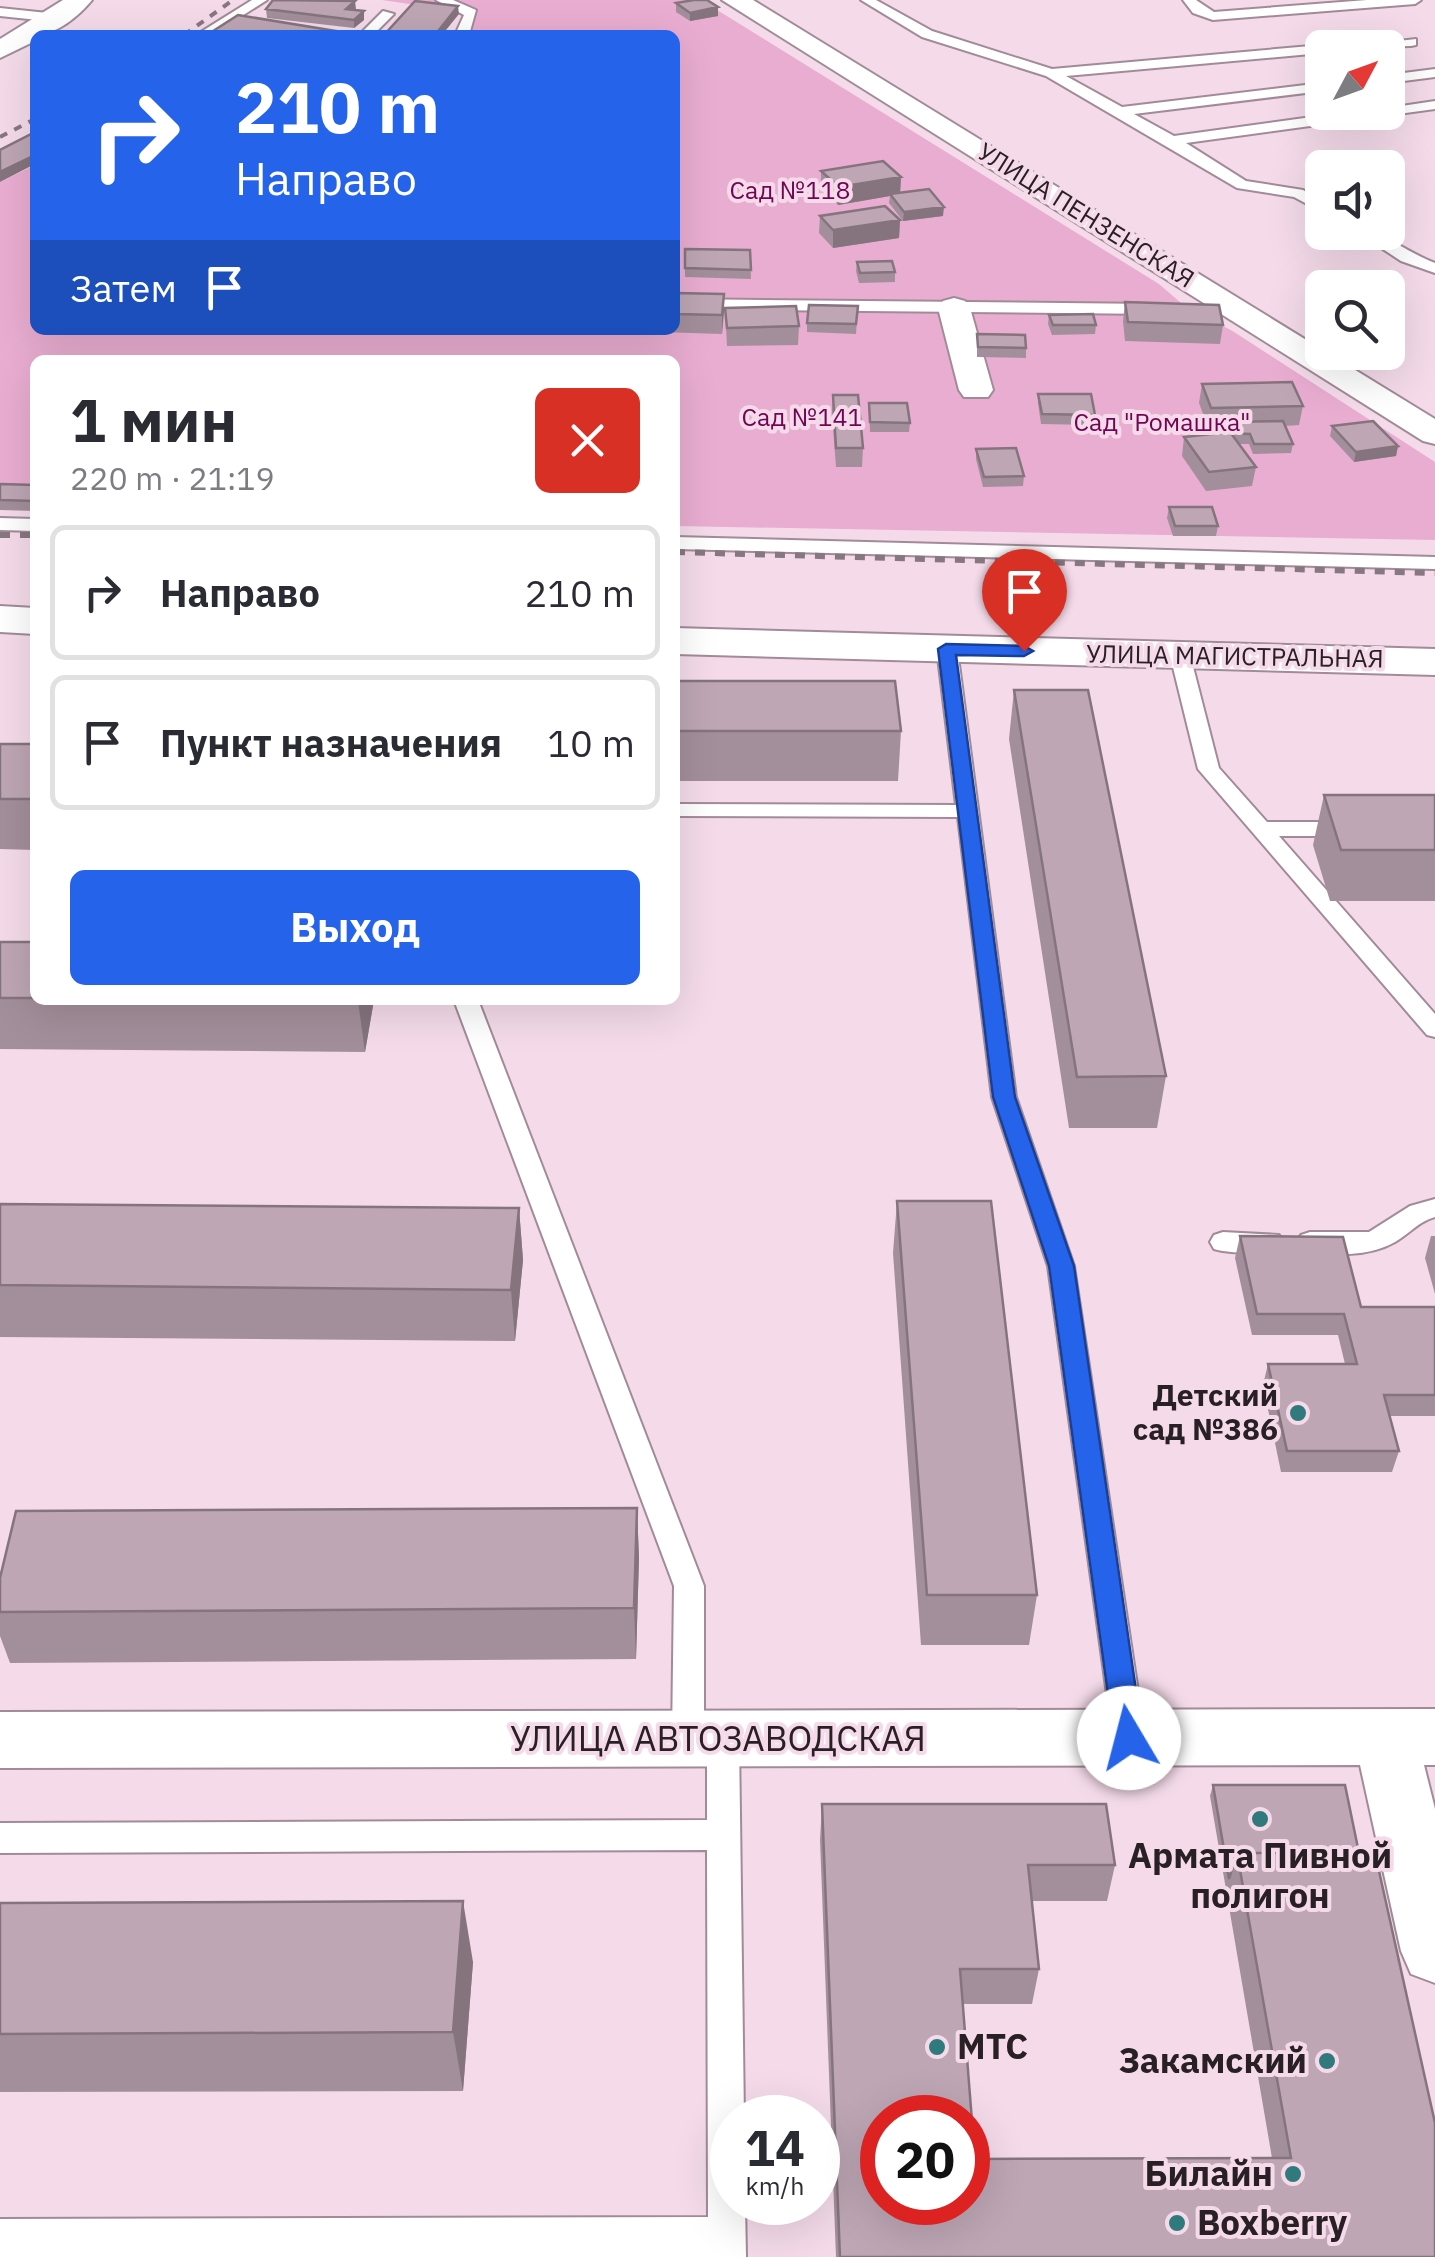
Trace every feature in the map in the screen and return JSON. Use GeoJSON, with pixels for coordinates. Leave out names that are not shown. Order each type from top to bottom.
{"type":"FeatureCollection","features":[{"type":"Feature","properties":{"kind":"main road"},"geometry":{"type":"LineString","coordinates":[[0,620],[30,620]]}},
{"type":"Feature","properties":{"kind":"main road","name":"УЛИЦА МАГИСТРАЛЬНАЯ"},"geometry":{"type":"LineString","coordinates":[[680,640],[1435,662]]}},
{"type":"Feature","properties":{"kind":"street"},"geometry":{"type":"LineString","coordinates":[[36,30],[79,0]]}},
{"type":"Feature","properties":{"kind":"street","name":"УЛИЦА ПЕНЗЕНСКАЯ"},"geometry":{"type":"LineString","coordinates":[[734,0],[1234,306],[1435,434]]}},
{"type":"Feature","properties":{"kind":"street"},"geometry":{"type":"LineString","coordinates":[[0,50],[30,33]]}},
{"type":"Feature","properties":{"kind":"street"},"geometry":{"type":"LineString","coordinates":[[954,308],[976,390]]}},
{"type":"Feature","properties":{"kind":"street"},"geometry":{"type":"LineString","coordinates":[[1410,1737],[1435,1952]]}},
{"type":"Feature","properties":{"kind":"street","name":"УЛИЦА АВТОЗАВОДСКАЯ"},"geometry":{"type":"LineString","coordinates":[[0,1740],[1410,1737]]}},
{"type":"Feature","properties":{"kind":"lane"},"geometry":{"type":"LineString","coordinates":[[211,30],[261,0]]}},
{"type":"Feature","properties":{"kind":"lane"},"geometry":{"type":"LineString","coordinates":[[442,0],[471,12],[464,30]]}},
{"type":"Feature","properties":{"kind":"lane"},"geometry":{"type":"LineString","coordinates":[[867,0],[927,34],[1051,72],[1116,112],[1172,140],[1242,185],[1305,197]]}},
{"type":"Feature","properties":{"kind":"lane"},"geometry":{"type":"LineString","coordinates":[[1188,0],[1198,10],[1213,16],[1287,5],[1415,0]]}},
{"type":"Feature","properties":{"kind":"lane"},"geometry":{"type":"LineString","coordinates":[[0,12],[57,18]]}},
{"type":"Feature","properties":{"kind":"lane"},"geometry":{"type":"LineString","coordinates":[[371,30],[388,14]]}},
{"type":"Feature","properties":{"kind":"lane"},"geometry":{"type":"LineString","coordinates":[[231,18],[250,20]]}},
{"type":"Feature","properties":{"kind":"lane"},"geometry":{"type":"LineString","coordinates":[[1405,42],[1410,42]]}},
{"type":"Feature","properties":{"kind":"lane"},"geometry":{"type":"LineString","coordinates":[[1051,72],[1305,50]]}},
{"type":"Feature","properties":{"kind":"lane"},"geometry":{"type":"LineString","coordinates":[[1405,77],[1435,73]]}},
{"type":"Feature","properties":{"kind":"lane"},"geometry":{"type":"LineString","coordinates":[[1116,112],[1305,89]]}},
{"type":"Feature","properties":{"kind":"lane"},"geometry":{"type":"LineString","coordinates":[[1405,110],[1435,106]]}},
{"type":"Feature","properties":{"kind":"lane"},"geometry":{"type":"LineString","coordinates":[[1172,140],[1305,123]]}},
{"type":"Feature","properties":{"kind":"lane"},"geometry":{"type":"LineString","coordinates":[[1393,250],[1435,268]]}},
{"type":"Feature","properties":{"kind":"lane"},"geometry":{"type":"LineString","coordinates":[[680,304],[1168,308]]}},
{"type":"Feature","properties":{"kind":"lane"},"geometry":{"type":"LineString","coordinates":[[1204,308],[1234,306]]}},
{"type":"Feature","properties":{"kind":"lane"},"geometry":{"type":"LineString","coordinates":[[0,524],[30,525]]}},
{"type":"Feature","properties":{"kind":"lane"},"geometry":{"type":"LineString","coordinates":[[680,542],[1435,563]]}},
{"type":"Feature","properties":{"kind":"lane"},"geometry":{"type":"LineString","coordinates":[[946,649],[1004,1097],[1062,1266],[1129,1738]]}},
{"type":"Feature","properties":{"kind":"lane"},"geometry":{"type":"LineString","coordinates":[[1180,655],[1209,769],[1431,1019]]}},
{"type":"Feature","properties":{"kind":"lane"},"geometry":{"type":"LineString","coordinates":[[680,810],[967,811]]}},
{"type":"Feature","properties":{"kind":"lane"},"geometry":{"type":"LineString","coordinates":[[1262,829],[1377,829]]}},
{"type":"Feature","properties":{"kind":"lane"},"geometry":{"type":"LineString","coordinates":[[0,2238],[726,2246],[724,1835],[705,1739],[689,1586],[539,1218],[468,1005]]}},
{"type":"Feature","properties":{"kind":"lane"},"geometry":{"type":"LineString","coordinates":[[1223,1242],[1377,1240],[1405,1218],[1435,1208]]}},
{"type":"Feature","properties":{"kind":"lane"},"geometry":{"type":"LineString","coordinates":[[0,1838],[724,1835]]}},
{"type":"Feature","properties":{"kind":"green space"},"geometry":{"type":"Polygon","coordinates":[[[382,0],[701,0],[1159,284],[1188,309],[1231,330],[1435,462],[1435,540],[680,526],[680,355],[30,355],[30,495],[0,494],[0,182],[30,167],[30,335],[680,335],[680,30],[464,30],[470,13],[382,0]]]}},
{"type":"Feature","properties":{"kind":"building"},"geometry":{"type":"Polygon","coordinates":[[[273,0],[355,1],[346,9],[364,11],[354,20],[266,9],[273,0]]]}},
{"type":"Feature","properties":{"kind":"building"},"geometry":{"type":"Polygon","coordinates":[[[707,0],[718,7],[690,13],[676,3],[707,0]]]}},
{"type":"Feature","properties":{"kind":"building"},"geometry":{"type":"Polygon","coordinates":[[[415,1],[458,6],[439,30],[389,30],[415,1]]]}},
{"type":"Feature","properties":{"kind":"building"},"geometry":{"type":"Polygon","coordinates":[[[238,15],[330,30],[215,30],[238,15]]]}},
{"type":"Feature","properties":{"kind":"building"},"geometry":{"type":"Polygon","coordinates":[[[30,135],[30,157],[0,172],[0,150],[30,135]]]}},
{"type":"Feature","properties":{"kind":"building"},"geometry":{"type":"Polygon","coordinates":[[[883,161],[901,177],[839,187],[821,171],[883,161]]]}},
{"type":"Feature","properties":{"kind":"building"},"geometry":{"type":"Polygon","coordinates":[[[929,189],[944,207],[904,212],[890,194],[929,189]]]}},
{"type":"Feature","properties":{"kind":"building"},"geometry":{"type":"Polygon","coordinates":[[[885,206],[900,220],[833,230],[820,216],[885,206]]]}},
{"type":"Feature","properties":{"kind":"building"},"geometry":{"type":"Polygon","coordinates":[[[685,249],[750,250],[751,270],[685,268],[685,249]]]}},
{"type":"Feature","properties":{"kind":"building"},"geometry":{"type":"Polygon","coordinates":[[[892,261],[895,272],[860,273],[857,262],[892,261]]]}},
{"type":"Feature","properties":{"kind":"building"},"geometry":{"type":"Polygon","coordinates":[[[680,293],[724,294],[722,315],[680,314],[680,293]]]}},
{"type":"Feature","properties":{"kind":"building"},"geometry":{"type":"Polygon","coordinates":[[[1125,302],[1219,305],[1223,325],[1128,322],[1125,302]]]}},
{"type":"Feature","properties":{"kind":"building"},"geometry":{"type":"Polygon","coordinates":[[[809,305],[858,306],[856,324],[807,323],[809,305]]]}},
{"type":"Feature","properties":{"kind":"building"},"geometry":{"type":"Polygon","coordinates":[[[796,306],[799,326],[727,328],[725,308],[796,306]]]}},
{"type":"Feature","properties":{"kind":"building"},"geometry":{"type":"Polygon","coordinates":[[[1093,314],[1096,325],[1053,325],[1049,315],[1093,314]]]}},
{"type":"Feature","properties":{"kind":"building"},"geometry":{"type":"Polygon","coordinates":[[[977,334],[1025,335],[1026,348],[978,347],[977,334]]]}},
{"type":"Feature","properties":{"kind":"building"},"geometry":{"type":"Polygon","coordinates":[[[1292,382],[1303,406],[1211,408],[1202,384],[1292,382]]]}},
{"type":"Feature","properties":{"kind":"building"},"geometry":{"type":"Polygon","coordinates":[[[1038,394],[1091,394],[1095,415],[1042,414],[1038,394]]]}},
{"type":"Feature","properties":{"kind":"building"},"geometry":{"type":"Polygon","coordinates":[[[833,395],[858,395],[863,448],[836,448],[833,395]]]}},
{"type":"Feature","properties":{"kind":"building"},"geometry":{"type":"Polygon","coordinates":[[[869,403],[907,403],[910,423],[870,422],[869,403]]]}},
{"type":"Feature","properties":{"kind":"building"},"geometry":{"type":"Polygon","coordinates":[[[1283,421],[1293,444],[1254,444],[1250,434],[1224,433],[1219,422],[1283,421]]]}},
{"type":"Feature","properties":{"kind":"building"},"geometry":{"type":"Polygon","coordinates":[[[1373,421],[1398,446],[1356,452],[1332,426],[1373,421]]]}},
{"type":"Feature","properties":{"kind":"building"},"geometry":{"type":"Polygon","coordinates":[[[1230,432],[1256,467],[1209,472],[1184,437],[1230,432]]]}},
{"type":"Feature","properties":{"kind":"building"},"geometry":{"type":"Polygon","coordinates":[[[1016,448],[1024,476],[984,477],[976,449],[1016,448]]]}},
{"type":"Feature","properties":{"kind":"building"},"geometry":{"type":"Polygon","coordinates":[[[0,484],[30,485],[30,501],[0,500],[0,484]]]}},
{"type":"Feature","properties":{"kind":"building"},"geometry":{"type":"Polygon","coordinates":[[[1169,507],[1212,507],[1218,526],[1175,526],[1169,507]]]}},
{"type":"Feature","properties":{"kind":"building"},"geometry":{"type":"Polygon","coordinates":[[[680,681],[895,681],[901,731],[680,731],[680,681]]]}},
{"type":"Feature","properties":{"kind":"building"},"geometry":{"type":"Polygon","coordinates":[[[1014,690],[1088,690],[1166,1076],[1077,1077],[1014,690]]]}},
{"type":"Feature","properties":{"kind":"building"},"geometry":{"type":"Polygon","coordinates":[[[0,744],[30,744],[30,799],[0,799],[0,744]]]}},
{"type":"Feature","properties":{"kind":"building"},"geometry":{"type":"Polygon","coordinates":[[[1324,795],[1435,795],[1435,850],[1341,850],[1324,795]]]}},
{"type":"Feature","properties":{"kind":"building"},"geometry":{"type":"Polygon","coordinates":[[[0,942],[30,942],[30,998],[0,998],[0,942]]]}},
{"type":"Feature","properties":{"kind":"building"},"geometry":{"type":"Polygon","coordinates":[[[897,1201],[991,1201],[1037,1595],[927,1595],[897,1201]]]}},
{"type":"Feature","properties":{"kind":"building"},"geometry":{"type":"Polygon","coordinates":[[[0,1204],[519,1208],[511,1290],[0,1285],[0,1204]]]}},
{"type":"Feature","properties":{"kind":"building"},"geometry":{"type":"Polygon","coordinates":[[[1240,1236],[1343,1237],[1361,1307],[1435,1307],[1435,1395],[1384,1395],[1399,1451],[1287,1451],[1268,1364],[1357,1364],[1344,1314],[1257,1314],[1240,1236]]]}},
{"type":"Feature","properties":{"kind":"building"},"geometry":{"type":"Polygon","coordinates":[[[637,1508],[634,1608],[0,1612],[0,1578],[16,1511],[637,1508]]]}},
{"type":"Feature","properties":{"kind":"building"},"geometry":{"type":"Polygon","coordinates":[[[1213,1785],[1345,1785],[1359,1853],[1237,1853],[1229,1879],[1213,1785]]]}},
{"type":"Feature","properties":{"kind":"building","name":"Закамский"},"geometry":{"type":"Polygon","coordinates":[[[822,1804],[1106,1804],[1115,1865],[1028,1865],[1039,1969],[960,1969],[970,2095],[860,2095],[860,2225],[990,2225],[990,2159],[1291,2158],[1237,1853],[1375,1853],[1435,2123],[1435,2257],[840,2257],[840,2095],[834,2095],[822,1804]]]}},
{"type":"Feature","properties":{"kind":"building"},"geometry":{"type":"Polygon","coordinates":[[[463,1901],[453,2032],[0,2034],[0,1903],[463,1901]]]}},
{"type":"Feature","properties":{"kind":"railway"},"geometry":{"type":"LineString","coordinates":[[191,30],[233,0]]}},
{"type":"Feature","properties":{"kind":"railway"},"geometry":{"type":"LineString","coordinates":[[0,137],[30,122]]}},
{"type":"Feature","properties":{"kind":"railway"},"geometry":{"type":"LineString","coordinates":[[0,535],[30,535]]}},
{"type":"Feature","properties":{"kind":"railway"},"geometry":{"type":"LineString","coordinates":[[680,552],[1435,573]]}},
{"type":"Feature","properties":{"kind":"place","name":"Детский сад №386"},"geometry":{"type":"Point","coordinates":[1298,1413]}},
{"type":"Feature","properties":{"kind":"place","name":"Армата Пивной полигон"},"geometry":{"type":"Point","coordinates":[1260,1819]}},
{"type":"Feature","properties":{"kind":"place","name":"МТС"},"geometry":{"type":"Point","coordinates":[937,2047]}},
{"type":"Feature","properties":{"kind":"place","name":"Закамский"},"geometry":{"type":"Point","coordinates":[1327,2061]}},
{"type":"Feature","properties":{"kind":"place","name":"Билайн"},"geometry":{"type":"Point","coordinates":[1293,2174]}},
{"type":"Feature","properties":{"kind":"place","name":"Boxberry"},"geometry":{"type":"Point","coordinates":[1177,2223]}},
{"type":"Feature","properties":{"kind":"route"},"geometry":{"type":"LineString","coordinates":[[1024,651],[946,649],[1004,1097],[1062,1266],[1129,1738]]}},
{"type":"Feature","properties":{"kind":"park label","name":"Сад №118"},"geometry":{"type":"Point","coordinates":[790,190]}},
{"type":"Feature","properties":{"kind":"park label","name":"Сад №141"},"geometry":{"type":"Point","coordinates":[802,417]}},
{"type":"Feature","properties":{"kind":"park label","name":"Сад \"Ромашка\""},"geometry":{"type":"Point","coordinates":[1162,422]}}]}
